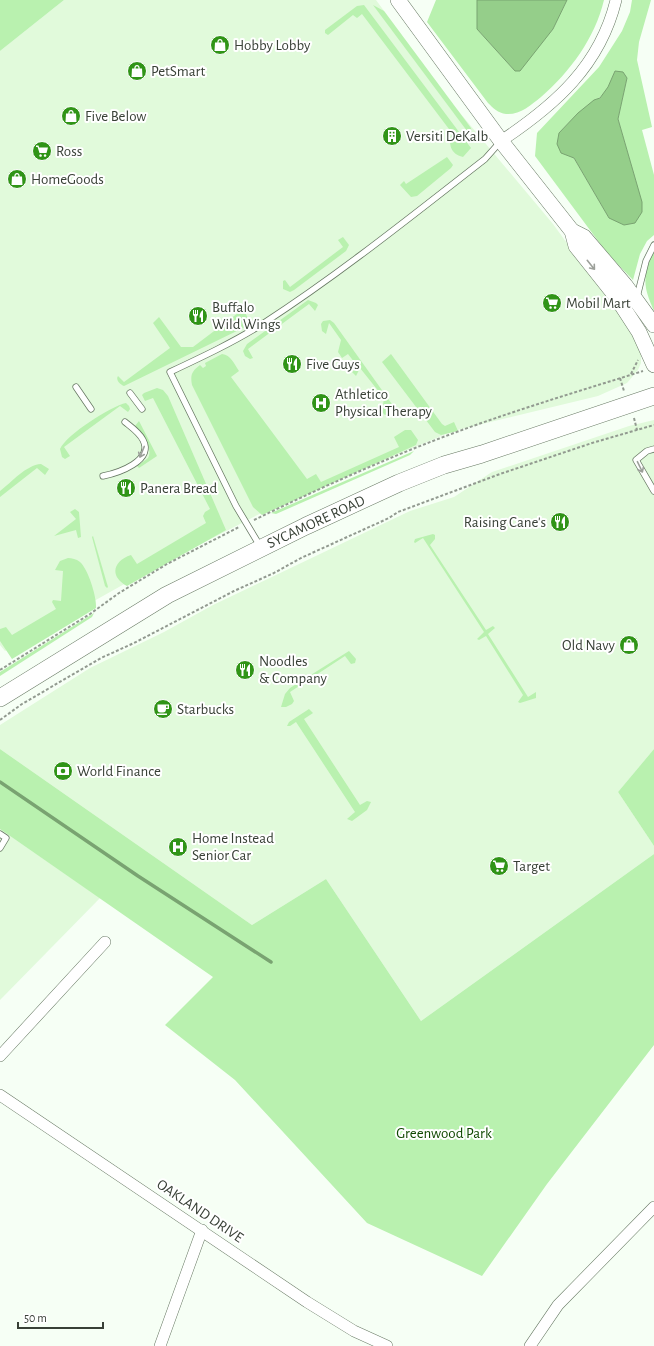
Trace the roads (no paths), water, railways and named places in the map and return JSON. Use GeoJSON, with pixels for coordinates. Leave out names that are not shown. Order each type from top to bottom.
{"type":"FeatureCollection","features":[{"type":"Feature","properties":{"kind":"main road"},"geometry":{"type":"LineString","coordinates":[[398,0],[501,141],[572,231],[576,246],[615,296],[639,332],[651,367]]}},
{"type":"Feature","properties":{"kind":"main road"},"geometry":{"type":"LineString","coordinates":[[572,231],[584,237],[637,301],[654,325]]}},
{"type":"Feature","properties":{"kind":"main road","name":"SYCAMORE ROAD"},"geometry":{"type":"LineString","coordinates":[[0,698],[167,595],[261,548],[399,483],[444,465],[482,454],[654,396]]}},
{"type":"Feature","properties":{"kind":"street"},"geometry":{"type":"LineString","coordinates":[[501,141],[532,121],[564,92],[584,70],[601,42],[616,0]]}},
{"type":"Feature","properties":{"kind":"street"},"geometry":{"type":"LineString","coordinates":[[0,1056],[105,942]]}},
{"type":"Feature","properties":{"kind":"street","name":"OAKLAND DRIVE"},"geometry":{"type":"LineString","coordinates":[[0,1095],[336,1321],[387,1346]]}},
{"type":"Feature","properties":{"kind":"street"},"geometry":{"type":"LineString","coordinates":[[530,1346],[558,1305],[654,1206]]}},
{"type":"Feature","properties":{"kind":"street"},"geometry":{"type":"LineString","coordinates":[[160,1346],[202,1230]]}},
{"type":"Feature","properties":{"kind":"lane"},"geometry":{"type":"LineString","coordinates":[[261,548],[246,524],[170,372],[214,351],[257,327],[316,287],[485,159],[501,141]]}},
{"type":"Feature","properties":{"kind":"lane"},"geometry":{"type":"LineString","coordinates":[[637,301],[646,261],[654,245]]}},
{"type":"Feature","properties":{"kind":"lane"},"geometry":{"type":"LineString","coordinates":[[76,387],[91,409]]}},
{"type":"Feature","properties":{"kind":"lane"},"geometry":{"type":"LineString","coordinates":[[130,394],[142,409]]}},
{"type":"Feature","properties":{"kind":"lane"},"geometry":{"type":"LineString","coordinates":[[103,476],[120,473],[138,461],[143,455],[145,446],[143,439],[125,422]]}},
{"type":"Feature","properties":{"kind":"lane"},"geometry":{"type":"LineString","coordinates":[[654,449],[647,451],[636,460],[654,491]]}},
{"type":"Feature","properties":{"kind":"lane"},"geometry":{"type":"LineString","coordinates":[[0,834],[6,838],[0,848]]}},
{"type":"Feature","properties":{"kind":"waterway"},"geometry":{"type":"LineString","coordinates":[[0,782],[138,876],[271,962]]}},
{"type":"Feature","properties":{"kind":"place","name":"Hobby Lobby"},"geometry":{"type":"Point","coordinates":[220,45]}},
{"type":"Feature","properties":{"kind":"place","name":"PetSmart"},"geometry":{"type":"Point","coordinates":[137,71]}},
{"type":"Feature","properties":{"kind":"place","name":"Five Below"},"geometry":{"type":"Point","coordinates":[71,116]}},
{"type":"Feature","properties":{"kind":"place","name":"Versiti DeKalb"},"geometry":{"type":"Point","coordinates":[392,136]}},
{"type":"Feature","properties":{"kind":"place","name":"Ross"},"geometry":{"type":"Point","coordinates":[42,151]}},
{"type":"Feature","properties":{"kind":"place","name":"HomeGoods"},"geometry":{"type":"Point","coordinates":[17,179]}},
{"type":"Feature","properties":{"kind":"place","name":"Mobil Mart"},"geometry":{"type":"Point","coordinates":[552,303]}},
{"type":"Feature","properties":{"kind":"place","name":"Buffalo Wild Wings"},"geometry":{"type":"Point","coordinates":[198,316]}},
{"type":"Feature","properties":{"kind":"place","name":"Five Guys"},"geometry":{"type":"Point","coordinates":[292,364]}},
{"type":"Feature","properties":{"kind":"place","name":"Athletico Physical Therapy"},"geometry":{"type":"Point","coordinates":[321,403]}},
{"type":"Feature","properties":{"kind":"place","name":"Panera Bread"},"geometry":{"type":"Point","coordinates":[126,488]}},
{"type":"Feature","properties":{"kind":"place","name":"Raising Cane's"},"geometry":{"type":"Point","coordinates":[560,522]}},
{"type":"Feature","properties":{"kind":"place","name":"Old Navy"},"geometry":{"type":"Point","coordinates":[629,645]}},
{"type":"Feature","properties":{"kind":"place","name":"Noodles & Company"},"geometry":{"type":"Point","coordinates":[245,670]}},
{"type":"Feature","properties":{"kind":"place","name":"Starbucks"},"geometry":{"type":"Point","coordinates":[163,709]}},
{"type":"Feature","properties":{"kind":"place","name":"World Finance"},"geometry":{"type":"Point","coordinates":[63,771]}},
{"type":"Feature","properties":{"kind":"place","name":"Home Instead Senior Car"},"geometry":{"type":"Point","coordinates":[178,847]}},
{"type":"Feature","properties":{"kind":"place","name":"Target"},"geometry":{"type":"Point","coordinates":[499,866]}},
{"type":"Feature","properties":{"kind":"park label","name":"Greenwood Park"},"geometry":{"type":"Point","coordinates":[444,1133]}}]}
